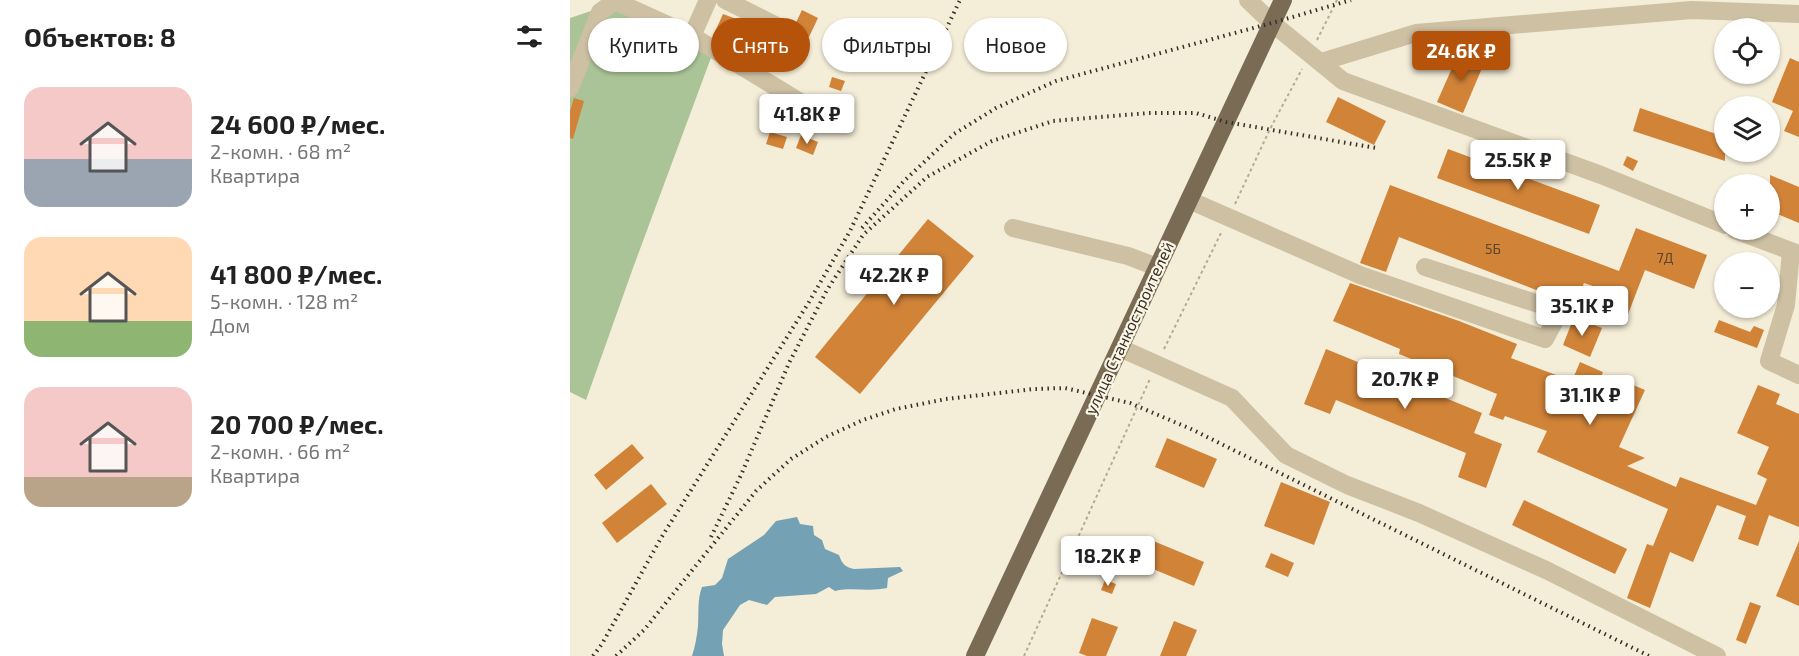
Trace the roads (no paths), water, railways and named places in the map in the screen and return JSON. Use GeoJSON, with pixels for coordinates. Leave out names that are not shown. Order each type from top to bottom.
{"type":"FeatureCollection","features":[{"type":"Feature","properties":{"kind":"main road","name":"улица Станкостроителей"},"geometry":{"type":"LineString","coordinates":[[975,656],[1283,0]]}},
{"type":"Feature","properties":{"kind":"street"},"geometry":{"type":"LineString","coordinates":[[699,20],[708,0]]}},
{"type":"Feature","properties":{"kind":"street"},"geometry":{"type":"LineString","coordinates":[[725,0],[761,18]]}},
{"type":"Feature","properties":{"kind":"street"},"geometry":{"type":"LineString","coordinates":[[1248,0],[1342,81],[1601,175],[1714,221]]}},
{"type":"Feature","properties":{"kind":"street"},"geometry":{"type":"LineString","coordinates":[[598,18],[600,12],[615,1],[652,18]]}},
{"type":"Feature","properties":{"kind":"street"},"geometry":{"type":"LineString","coordinates":[[1315,58],[1416,33],[1692,10],[1799,14]]}},
{"type":"Feature","properties":{"kind":"street"},"geometry":{"type":"LineString","coordinates":[[699,40],[800,102]]}},
{"type":"Feature","properties":{"kind":"street"},"geometry":{"type":"LineString","coordinates":[[570,88],[588,42]]}},
{"type":"Feature","properties":{"kind":"street"},"geometry":{"type":"LineString","coordinates":[[1189,200],[1360,274],[1545,339],[1560,311],[1425,267]]}},
{"type":"Feature","properties":{"kind":"street"},"geometry":{"type":"LineString","coordinates":[[1013,228],[1128,256],[1157,267]]}},
{"type":"Feature","properties":{"kind":"street"},"geometry":{"type":"LineString","coordinates":[[1761,240],[1795,253],[1786,305],[1769,360],[1799,375]]}},
{"type":"Feature","properties":{"kind":"street"},"geometry":{"type":"LineString","coordinates":[[1120,348],[1232,398],[1286,455],[1347,485],[1419,513],[1546,570],[1717,656]]}},
{"type":"Feature","properties":{"kind":"water"},"geometry":{"type":"Polygon","coordinates":[[[797,517],[800,524],[813,526],[814,535],[822,540],[825,549],[839,555],[848,567],[854,569],[900,567],[903,571],[888,578],[887,588],[835,591],[829,587],[816,594],[775,597],[767,605],[749,600],[740,605],[723,630],[724,656],[692,656],[702,587],[715,585],[722,578],[728,559],[764,535],[776,521],[797,517]]]}},
{"type":"Feature","properties":{"kind":"railway"},"geometry":{"type":"LineString","coordinates":[[593,656],[602,644],[661,538],[809,302],[850,231],[960,0]]}},
{"type":"Feature","properties":{"kind":"railway"},"geometry":{"type":"LineString","coordinates":[[862,228],[904,181],[954,134],[996,108],[1056,81],[1351,0]]}},
{"type":"Feature","properties":{"kind":"railway"},"geometry":{"type":"LineString","coordinates":[[711,537],[741,475],[789,363],[827,290],[863,235],[927,177],[992,141],[1053,121],[1149,113],[1196,113],[1226,122],[1376,148]]}},
{"type":"Feature","properties":{"kind":"railway"},"geometry":{"type":"LineString","coordinates":[[616,656],[644,630],[756,491],[791,459],[826,437],[863,420],[896,409],[946,399],[1034,389],[1065,388],[1130,403],[1191,429],[1649,656]]}}]}
